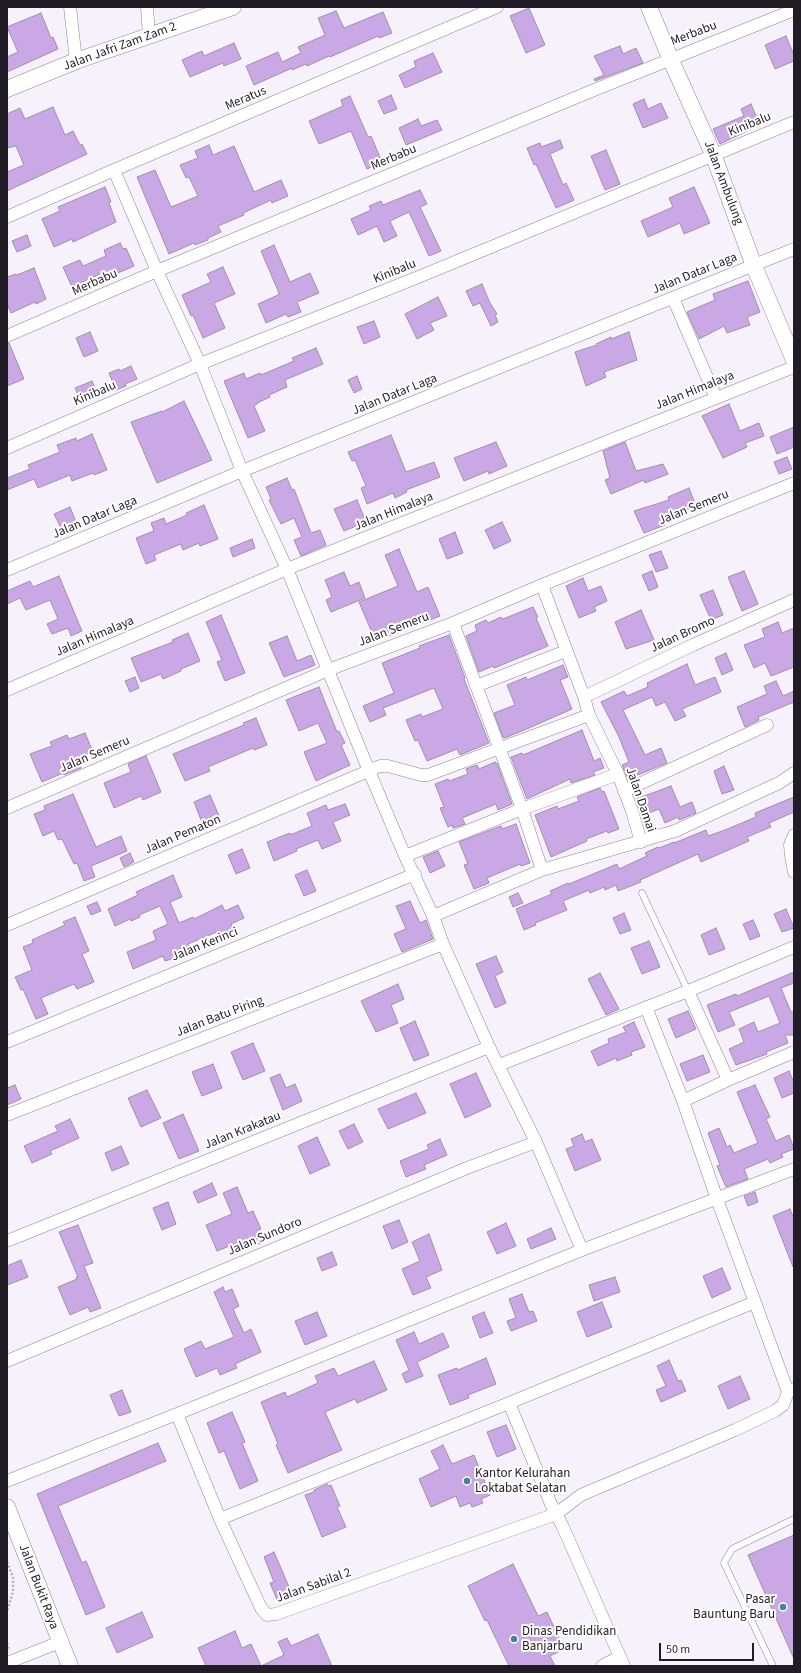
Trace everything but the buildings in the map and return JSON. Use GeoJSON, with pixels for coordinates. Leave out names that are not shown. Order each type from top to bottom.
{"type":"FeatureCollection","features":[{"type":"Feature","properties":{"kind":"street"},"geometry":{"type":"LineString","coordinates":[[70,7],[76,62]]}},
{"type":"Feature","properties":{"kind":"street"},"geometry":{"type":"LineString","coordinates":[[147,7],[149,36]]}},
{"type":"Feature","properties":{"kind":"street","name":"Jalan Jafri Zam Zam 2"},"geometry":{"type":"LineString","coordinates":[[7,89],[76,62],[233,7]]}},
{"type":"Feature","properties":{"kind":"street","name":"Meratus"},"geometry":{"type":"LineString","coordinates":[[7,217],[497,7]]}},
{"type":"Feature","properties":{"kind":"street","name":"Jalan Ambulung"},"geometry":{"type":"LineString","coordinates":[[649,7],[670,58],[714,154],[754,266],[794,360]]}},
{"type":"Feature","properties":{"kind":"street","name":"Merbabu"},"geometry":{"type":"LineString","coordinates":[[7,336],[157,271],[670,58],[794,10]]}},
{"type":"Feature","properties":{"kind":"street","name":"Kinibalu"},"geometry":{"type":"LineString","coordinates":[[7,448],[200,364],[416,278],[794,122]]}},
{"type":"Feature","properties":{"kind":"street"},"geometry":{"type":"LineString","coordinates":[[114,170],[157,271],[200,364],[242,471],[287,570],[369,771],[405,856],[415,874],[433,916],[443,944],[489,1047],[536,1142],[582,1250]]}},
{"type":"Feature","properties":{"kind":"street","name":"Jalan Datar Laga"},"geometry":{"type":"LineString","coordinates":[[7,570],[242,471],[794,249]]}},
{"type":"Feature","properties":{"kind":"street"},"geometry":{"type":"LineString","coordinates":[[673,298],[716,398]]}},
{"type":"Feature","properties":{"kind":"street","name":"Jalan Himalaya"},"geometry":{"type":"LineString","coordinates":[[7,690],[287,570],[794,367]]}},
{"type":"Feature","properties":{"kind":"street","name":"Jalan Semeru"},"geometry":{"type":"LineString","coordinates":[[7,808],[328,670],[453,623],[542,585],[794,483]]}},
{"type":"Feature","properties":{"kind":"street","name":"Jalan Damai"},"geometry":{"type":"LineString","coordinates":[[433,916],[542,870],[641,842],[618,774],[589,715],[584,697],[542,585]]}},
{"type":"Feature","properties":{"kind":"street","name":"Jalan Bromo"},"geometry":{"type":"LineString","coordinates":[[584,697],[693,645],[794,600]]}},
{"type":"Feature","properties":{"kind":"street"},"geometry":{"type":"LineString","coordinates":[[453,623],[498,748],[522,809],[542,870]]}},
{"type":"Feature","properties":{"kind":"street"},"geometry":{"type":"LineString","coordinates":[[476,686],[566,651]]}},
{"type":"Feature","properties":{"kind":"street","name":"Jalan Pematon"},"geometry":{"type":"LineString","coordinates":[[7,925],[380,766],[388,766],[421,775],[428,775],[589,715]]}},
{"type":"Feature","properties":{"kind":"street"},"geometry":{"type":"LineString","coordinates":[[624,791],[767,725]]}},
{"type":"Feature","properties":{"kind":"street"},"geometry":{"type":"LineString","coordinates":[[641,842],[675,831],[779,783],[794,773]]}},
{"type":"Feature","properties":{"kind":"street"},"geometry":{"type":"LineString","coordinates":[[405,856],[522,809],[618,774]]}},
{"type":"Feature","properties":{"kind":"street"},"geometry":{"type":"LineString","coordinates":[[794,835],[790,845],[790,856],[794,872]]}},
{"type":"Feature","properties":{"kind":"street","name":"Jalan Kerinci"},"geometry":{"type":"LineString","coordinates":[[7,1042],[415,874]]}},
{"type":"Feature","properties":{"kind":"street","name":"Jalan Batu Piring"},"geometry":{"type":"LineString","coordinates":[[7,1115],[443,944]]}},
{"type":"Feature","properties":{"kind":"street"},"geometry":{"type":"LineString","coordinates":[[499,1065],[688,991],[794,947]]}},
{"type":"Feature","properties":{"kind":"street"},"geometry":{"type":"LineString","coordinates":[[688,991],[728,1080]]}},
{"type":"Feature","properties":{"kind":"street"},"geometry":{"type":"LineString","coordinates":[[556,1514],[581,1496],[775,1412],[783,1405],[791,1391],[755,1302],[683,1101],[646,1007]]}},
{"type":"Feature","properties":{"kind":"street","name":"Jalan Krakatau"},"geometry":{"type":"LineString","coordinates":[[7,1241],[489,1047]]}},
{"type":"Feature","properties":{"kind":"street"},"geometry":{"type":"LineString","coordinates":[[683,1101],[794,1052]]}},
{"type":"Feature","properties":{"kind":"street","name":"Jalan Sundoro"},"geometry":{"type":"LineString","coordinates":[[7,1361],[468,1168],[536,1142]]}},
{"type":"Feature","properties":{"kind":"street"},"geometry":{"type":"LineString","coordinates":[[7,1481],[177,1414],[582,1250],[794,1169]]}},
{"type":"Feature","properties":{"kind":"street"},"geometry":{"type":"LineString","coordinates":[[220,1519],[755,1302]]}},
{"type":"Feature","properties":{"kind":"street"},"geometry":{"type":"LineString","coordinates":[[509,1403],[556,1514],[622,1662],[602,1666]]}},
{"type":"Feature","properties":{"kind":"street","name":"Jalan Sabilal 2"},"geometry":{"type":"LineString","coordinates":[[177,1414],[220,1519],[261,1608],[266,1615],[276,1614],[556,1514]]}},
{"type":"Feature","properties":{"kind":"street","name":"Jalan Bukit Raya"},"geometry":{"type":"LineString","coordinates":[[7,1507],[70,1666]]}},
{"type":"Feature","properties":{"kind":"street"},"geometry":{"type":"LineString","coordinates":[[7,1663],[60,1642]]}},
{"type":"Feature","properties":{"kind":"lane"},"geometry":{"type":"LineString","coordinates":[[642,893],[688,991]]}},
{"type":"Feature","properties":{"kind":"lane"},"geometry":{"type":"LineString","coordinates":[[773,1666],[724,1563],[732,1548],[794,1519]]}},
{"type":"Feature","properties":{"kind":"path"},"geometry":{"type":"LineString","coordinates":[[7,1562],[13,1577],[13,1592],[7,1611]]}},
{"type":"Feature","properties":{"kind":"place","name":"Kantor Kelurahan Loktabat Selatan"},"geometry":{"type":"Point","coordinates":[467,1481]}},
{"type":"Feature","properties":{"kind":"place","name":"Pasar Bauntung Baru"},"geometry":{"type":"Point","coordinates":[783,1607]}},
{"type":"Feature","properties":{"kind":"place","name":"Dinas Pendidikan Banjarbaru"},"geometry":{"type":"Point","coordinates":[514,1639]}}]}
